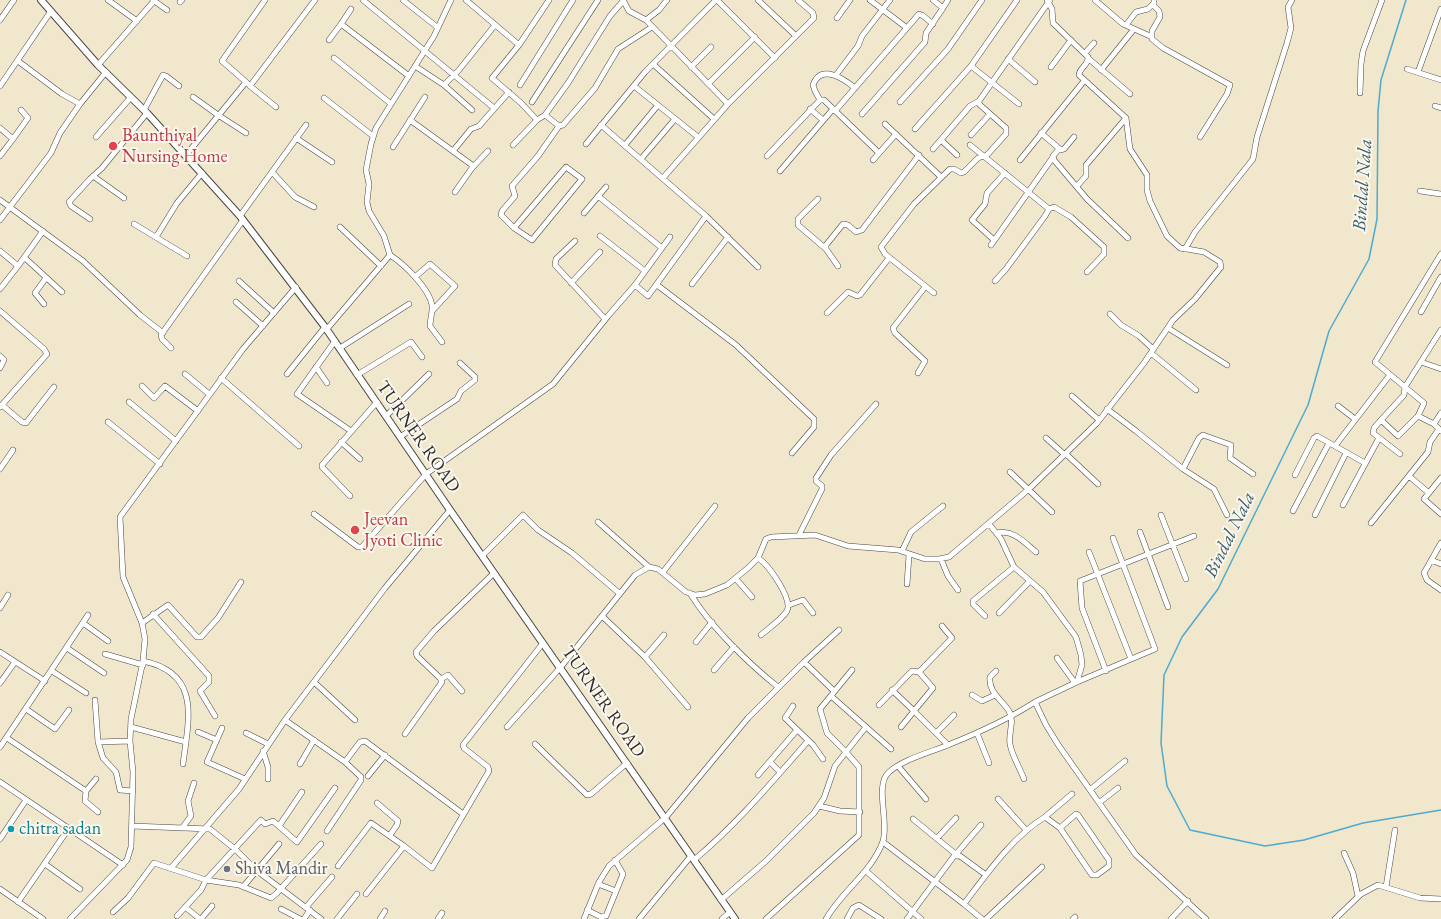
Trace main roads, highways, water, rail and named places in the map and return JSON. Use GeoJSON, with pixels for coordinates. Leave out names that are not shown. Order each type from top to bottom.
{"type":"FeatureCollection","features":[{"type":"Feature","properties":{"kind":"main road","name":"TURNER ROAD"},"geometry":{"type":"LineString","coordinates":[[41,0],[98,65],[131,97],[202,173],[241,218],[296,287],[340,348],[357,375],[560,668],[666,817],[735,919]]}},
{"type":"Feature","properties":{"kind":"waterway","name":"Bindal Nala"},"geometry":{"type":"LineString","coordinates":[[1406,0],[1381,80],[1378,111],[1377,219],[1369,259],[1329,331],[1308,405],[1218,589],[1182,637],[1164,675],[1161,743],[1167,786],[1190,830],[1265,846],[1304,840],[1363,823],[1441,810]]}},
{"type":"Feature","properties":{"kind":"place","name":"Baunthiyal Nursing Home"},"geometry":{"type":"Point","coordinates":[113,146]}},
{"type":"Feature","properties":{"kind":"place","name":"Jeevan Jyoti Clinic"},"geometry":{"type":"Point","coordinates":[355,530]}},
{"type":"Feature","properties":{"kind":"place","name":"chitra sadan"},"geometry":{"type":"Point","coordinates":[11,829]}},
{"type":"Feature","properties":{"kind":"place","name":"Shiva Mandir"},"geometry":{"type":"Point","coordinates":[227,869]}}]}
